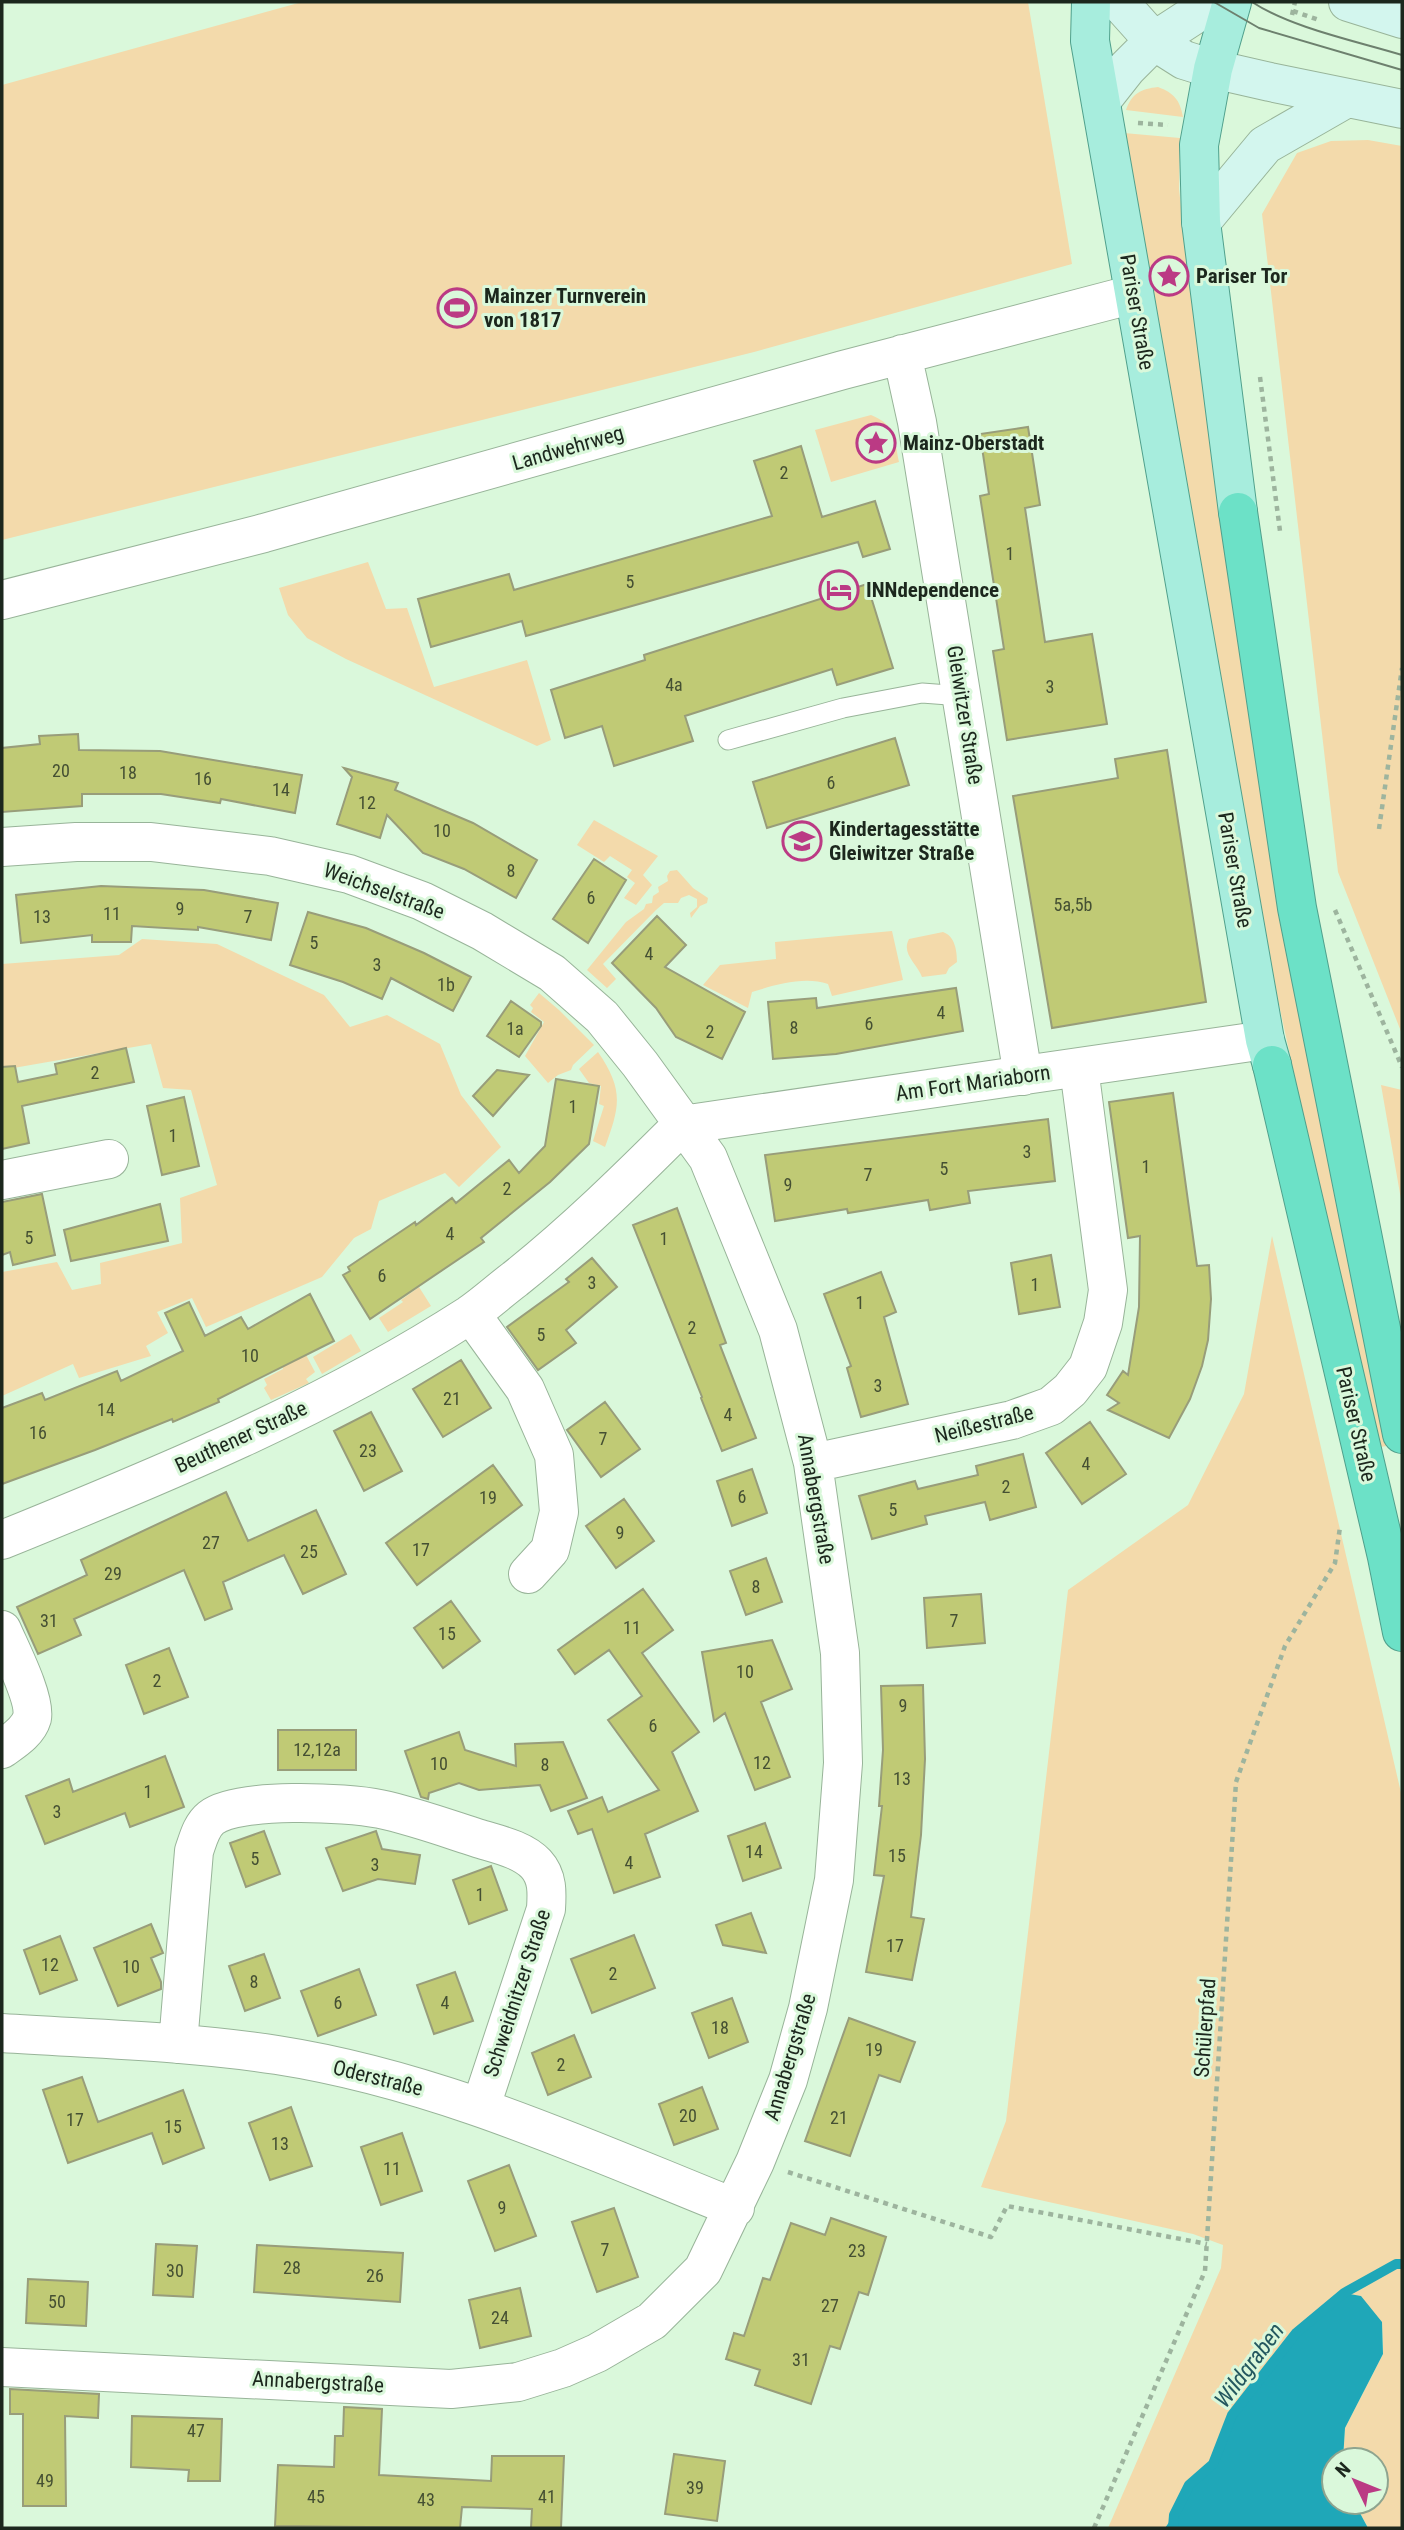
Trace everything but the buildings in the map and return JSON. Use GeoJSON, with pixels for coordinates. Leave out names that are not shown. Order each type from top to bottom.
{"type":"FeatureCollection","features":[{"type":"Feature","properties":{"kind":"highway","name":"Pariser Straße"},"geometry":{"type":"LineString","coordinates":[[1238,512],[1297,908],[1402,1434]]}},
{"type":"Feature","properties":{"kind":"highway","name":"Pariser Straße"},"geometry":{"type":"LineString","coordinates":[[1268,1053],[1387,1557],[1402,1632]]}},
{"type":"Feature","properties":{"kind":"main road","name":"Pariser Straße"},"geometry":{"type":"LineString","coordinates":[[1091,2],[1090,40],[1268,1053]]}},
{"type":"Feature","properties":{"kind":"main road"},"geometry":{"type":"LineString","coordinates":[[1119,2],[1154,41],[1184,60],[1213,69],[1402,108]]}},
{"type":"Feature","properties":{"kind":"main road"},"geometry":{"type":"LineString","coordinates":[[1101,101],[1127,68],[1154,41],[1214,2]]}},
{"type":"Feature","properties":{"kind":"main road","name":"Pariser Straße"},"geometry":{"type":"LineString","coordinates":[[1232,2],[1213,69],[1199,145],[1200,222],[1238,512]]}},
{"type":"Feature","properties":{"kind":"main road"},"geometry":{"type":"LineString","coordinates":[[1348,2],[1402,19]]}},
{"type":"Feature","properties":{"kind":"main road"},"geometry":{"type":"LineString","coordinates":[[1200,222],[1265,145],[1348,98]]}},
{"type":"Feature","properties":{"kind":"street","name":"Landwehrweg"},"geometry":{"type":"LineString","coordinates":[[2,600],[264,533],[902,355],[1134,294]]}},
{"type":"Feature","properties":{"kind":"street","name":"Gleiwitzer Straße"},"geometry":{"type":"LineString","coordinates":[[902,355],[918,422],[1023,1076]]}},
{"type":"Feature","properties":{"kind":"street","name":"Weichselstraße"},"geometry":{"type":"LineString","coordinates":[[2,847],[76,842],[151,842],[270,856],[349,874],[422,901],[482,931],[552,973],[602,1017],[640,1064],[682,1125]]}},
{"type":"Feature","properties":{"kind":"street","name":"Am Fort Mariaborn"},"geometry":{"type":"LineString","coordinates":[[682,1125],[1079,1068],[1268,1053]]}},
{"type":"Feature","properties":{"kind":"street","name":"Neißestraße"},"geometry":{"type":"LineString","coordinates":[[813,1463],[1012,1420],[1051,1406],[1070,1390],[1088,1367],[1103,1323],[1108,1290],[1079,1068]]}},
{"type":"Feature","properties":{"kind":"street","name":"Beuthener Straße"},"geometry":{"type":"LineString","coordinates":[[2,1540],[156,1477],[342,1390],[471,1314],[606,1201],[682,1125]]}},
{"type":"Feature","properties":{"kind":"street","name":"Annabergstraße"},"geometry":{"type":"LineString","coordinates":[[2,2367],[451,2389],[518,2382],[563,2368],[597,2353],[652,2321],[703,2270],[735,2208],[788,2080],[808,2008],[834,1880],[843,1763],[840,1653],[813,1463],[778,1330],[708,1158],[682,1125]]}},
{"type":"Feature","properties":{"kind":"street"},"geometry":{"type":"LineString","coordinates":[[2,1180],[109,1159]]}},
{"type":"Feature","properties":{"kind":"street"},"geometry":{"type":"LineString","coordinates":[[471,1314],[525,1390],[554,1455],[559,1512],[550,1550],[528,1574]]}},
{"type":"Feature","properties":{"kind":"street"},"geometry":{"type":"LineString","coordinates":[[2,1630],[30,1695],[32,1718],[20,1736],[2,1749]]}},
{"type":"Feature","properties":{"kind":"street","name":"Schweidnitzer Straße"},"geometry":{"type":"LineString","coordinates":[[177,2044],[194,1851],[201,1831],[210,1818],[230,1808],[253,1804],[297,1803],[379,1809],[515,1850],[536,1864],[547,1885],[546,1909],[481,2106]]}},
{"type":"Feature","properties":{"kind":"street","name":"Oderstraße"},"geometry":{"type":"LineString","coordinates":[[2,2033],[177,2044],[278,2055],[374,2076],[481,2106],[735,2208]]}},
{"type":"Feature","properties":{"kind":"lane"},"geometry":{"type":"LineString","coordinates":[[728,740],[843,708],[922,693],[962,696]]}},
{"type":"Feature","properties":{"kind":"path"},"geometry":{"type":"LineString","coordinates":[[1292,15],[1295,2]]}},
{"type":"Feature","properties":{"kind":"path"},"geometry":{"type":"LineString","coordinates":[[1135,123],[1170,125]]}},
{"type":"Feature","properties":{"kind":"path"},"geometry":{"type":"LineString","coordinates":[[1259,371],[1280,535]]}},
{"type":"Feature","properties":{"kind":"path"},"geometry":{"type":"LineString","coordinates":[[1378,829],[1402,668]]}},
{"type":"Feature","properties":{"kind":"path"},"geometry":{"type":"LineString","coordinates":[[1332,901],[1402,1067]]}},
{"type":"Feature","properties":{"kind":"path","name":"Schülerpfad"},"geometry":{"type":"LineString","coordinates":[[1094,2528],[1205,2271],[1236,1782],[1285,1646],[1335,1563],[1341,1530]]}},
{"type":"Feature","properties":{"kind":"path"},"geometry":{"type":"LineString","coordinates":[[755,2162],[991,2237],[1007,2206],[1207,2244]]}},
{"type":"Feature","properties":{"kind":"shaded area","name":"Mainzer Turnverein von 1817"},"geometry":{"type":"Polygon","coordinates":[[[302,2],[1028,2],[1072,264],[754,352],[2,540],[2,85],[302,2]]]}},
{"type":"Feature","properties":{"kind":"shaded area"},"geometry":{"type":"Polygon","coordinates":[[[1158,87],[1175,98],[1183,117],[1126,110],[1138,93],[1158,87]]]}},
{"type":"Feature","properties":{"kind":"shaded area"},"geometry":{"type":"Polygon","coordinates":[[[1124,133],[1180,138],[1179,189],[1189,278],[1360,1316],[1387,1446],[1380,1447],[1346,1313],[1275,986],[1124,133]]]}},
{"type":"Feature","properties":{"kind":"shaded area"},"geometry":{"type":"Polygon","coordinates":[[[1368,140],[1402,146],[1402,1034],[1338,872],[1262,214],[1297,153],[1331,141],[1368,140]]]}},
{"type":"Feature","properties":{"kind":"shaded area"},"geometry":{"type":"Polygon","coordinates":[[[871,415],[890,428],[899,462],[831,482],[815,430],[871,415]]]}},
{"type":"Feature","properties":{"kind":"shaded area"},"geometry":{"type":"Polygon","coordinates":[[[368,562],[386,609],[407,608],[434,687],[527,660],[551,740],[537,746],[346,659],[307,638],[288,615],[279,588],[368,562]]]}},
{"type":"Feature","properties":{"kind":"shaded area"},"geometry":{"type":"Polygon","coordinates":[[[594,820],[658,856],[643,875],[652,885],[636,905],[624,898],[635,883],[627,877],[632,870],[610,856],[604,862],[577,845],[594,820]]]}},
{"type":"Feature","properties":{"kind":"shaded area"},"geometry":{"type":"Polygon","coordinates":[[[677,870],[693,888],[708,898],[707,903],[700,906],[691,918],[690,913],[697,907],[697,899],[689,895],[681,898],[678,903],[664,903],[603,964],[616,979],[607,988],[587,970],[626,922],[644,909],[646,904],[652,903],[653,896],[659,892],[658,887],[668,881],[670,871],[677,870]]]}},
{"type":"Feature","properties":{"kind":"shaded area"},"geometry":{"type":"Polygon","coordinates":[[[892,931],[903,980],[832,996],[828,984],[790,982],[752,992],[748,1008],[703,985],[720,965],[776,959],[775,942],[892,931]]]}},
{"type":"Feature","properties":{"kind":"shaded area"},"geometry":{"type":"Polygon","coordinates":[[[943,932],[953,940],[957,962],[946,974],[922,977],[908,954],[909,939],[943,932]]]}},
{"type":"Feature","properties":{"kind":"shaded area"},"geometry":{"type":"Polygon","coordinates":[[[142,939],[217,944],[324,995],[350,1027],[387,1015],[440,1044],[461,1095],[501,1147],[459,1187],[445,1173],[379,1201],[371,1229],[354,1238],[322,1277],[206,1327],[192,1298],[157,1312],[168,1333],[146,1346],[151,1356],[79,1378],[73,1364],[2,1396],[2,1272],[57,1262],[72,1290],[101,1284],[100,1263],[182,1243],[180,1198],[217,1185],[191,1090],[163,1088],[151,1044],[2,1070],[2,964],[119,955],[142,939]]]}},
{"type":"Feature","properties":{"kind":"shaded area"},"geometry":{"type":"Polygon","coordinates":[[[539,993],[594,1045],[571,1070],[548,1083],[525,1056],[544,1022],[531,1012],[533,1008],[530,1005],[539,993]]]}},
{"type":"Feature","properties":{"kind":"shaded area"},"geometry":{"type":"Polygon","coordinates":[[[598,1052],[612,1077],[617,1098],[614,1120],[605,1147],[593,1141],[604,1106],[599,1104],[601,1086],[589,1083],[579,1069],[598,1052]]]}},
{"type":"Feature","properties":{"kind":"shaded area"},"geometry":{"type":"Polygon","coordinates":[[[1381,1085],[1402,1090],[1402,1205],[1381,1085]]]}},
{"type":"Feature","properties":{"kind":"shaded area"},"geometry":{"type":"Polygon","coordinates":[[[1272,1236],[1402,1797],[1402,2528],[1368,2528],[1362,2516],[1390,2516],[1390,2446],[1344,2446],[1345,2428],[1383,2354],[1382,2322],[1296,2333],[1232,2415],[1213,2464],[1189,2485],[1165,2528],[1108,2528],[1221,2268],[1223,2245],[1193,2234],[981,2187],[1006,2121],[1068,1590],[1188,1505],[1244,1394],[1272,1236]]]}},
{"type":"Feature","properties":{"kind":"shaded area"},"geometry":{"type":"Polygon","coordinates":[[[419,1287],[431,1306],[388,1332],[379,1318],[419,1287]]]}},
{"type":"Feature","properties":{"kind":"shaded area"},"geometry":{"type":"Polygon","coordinates":[[[351,1334],[361,1351],[322,1374],[313,1357],[351,1334]]]}},
{"type":"Feature","properties":{"kind":"shaded area"},"geometry":{"type":"Polygon","coordinates":[[[304,1351],[315,1372],[306,1379],[309,1383],[271,1400],[264,1388],[267,1385],[264,1379],[283,1369],[282,1364],[304,1351]]]}},
{"type":"Feature","properties":{"kind":"water"},"geometry":{"type":"Polygon","coordinates":[[[1344,2293],[1361,2296],[1382,2322],[1383,2354],[1345,2428],[1344,2446],[1320,2446],[1320,2516],[1362,2516],[1368,2528],[1165,2528],[1189,2485],[1213,2463],[1232,2415],[1296,2333],[1344,2293]]]}},
{"type":"Feature","properties":{"kind":"waterway","name":"Wildgraben"},"geometry":{"type":"LineString","coordinates":[[1173,2528],[1174,2515],[1189,2485],[1213,2464],[1232,2415],[1296,2333],[1344,2293],[1396,2264],[1402,2264]]}},
{"type":"Feature","properties":{"kind":"tram line"},"geometry":{"type":"LineString","coordinates":[[1214,2],[1259,28],[1402,70]]}},
{"type":"Feature","properties":{"kind":"tram line"},"geometry":{"type":"LineString","coordinates":[[1252,2],[1305,27],[1402,55]]}},
{"type":"Feature","properties":{"kind":"place","name":"Pariser Tor"},"geometry":{"type":"Point","coordinates":[1169,276]}},
{"type":"Feature","properties":{"kind":"place","name":"Mainzer Turnverein von 1817"},"geometry":{"type":"Point","coordinates":[457,308]}},
{"type":"Feature","properties":{"kind":"place","name":"Mainz-Oberstadt"},"geometry":{"type":"Point","coordinates":[876,443]}},
{"type":"Feature","properties":{"kind":"place","name":"INNdependence"},"geometry":{"type":"Point","coordinates":[839,590]}},
{"type":"Feature","properties":{"kind":"place","name":"Kindertagesstätte Gleiwitzer Straße"},"geometry":{"type":"Point","coordinates":[802,841]}}]}
